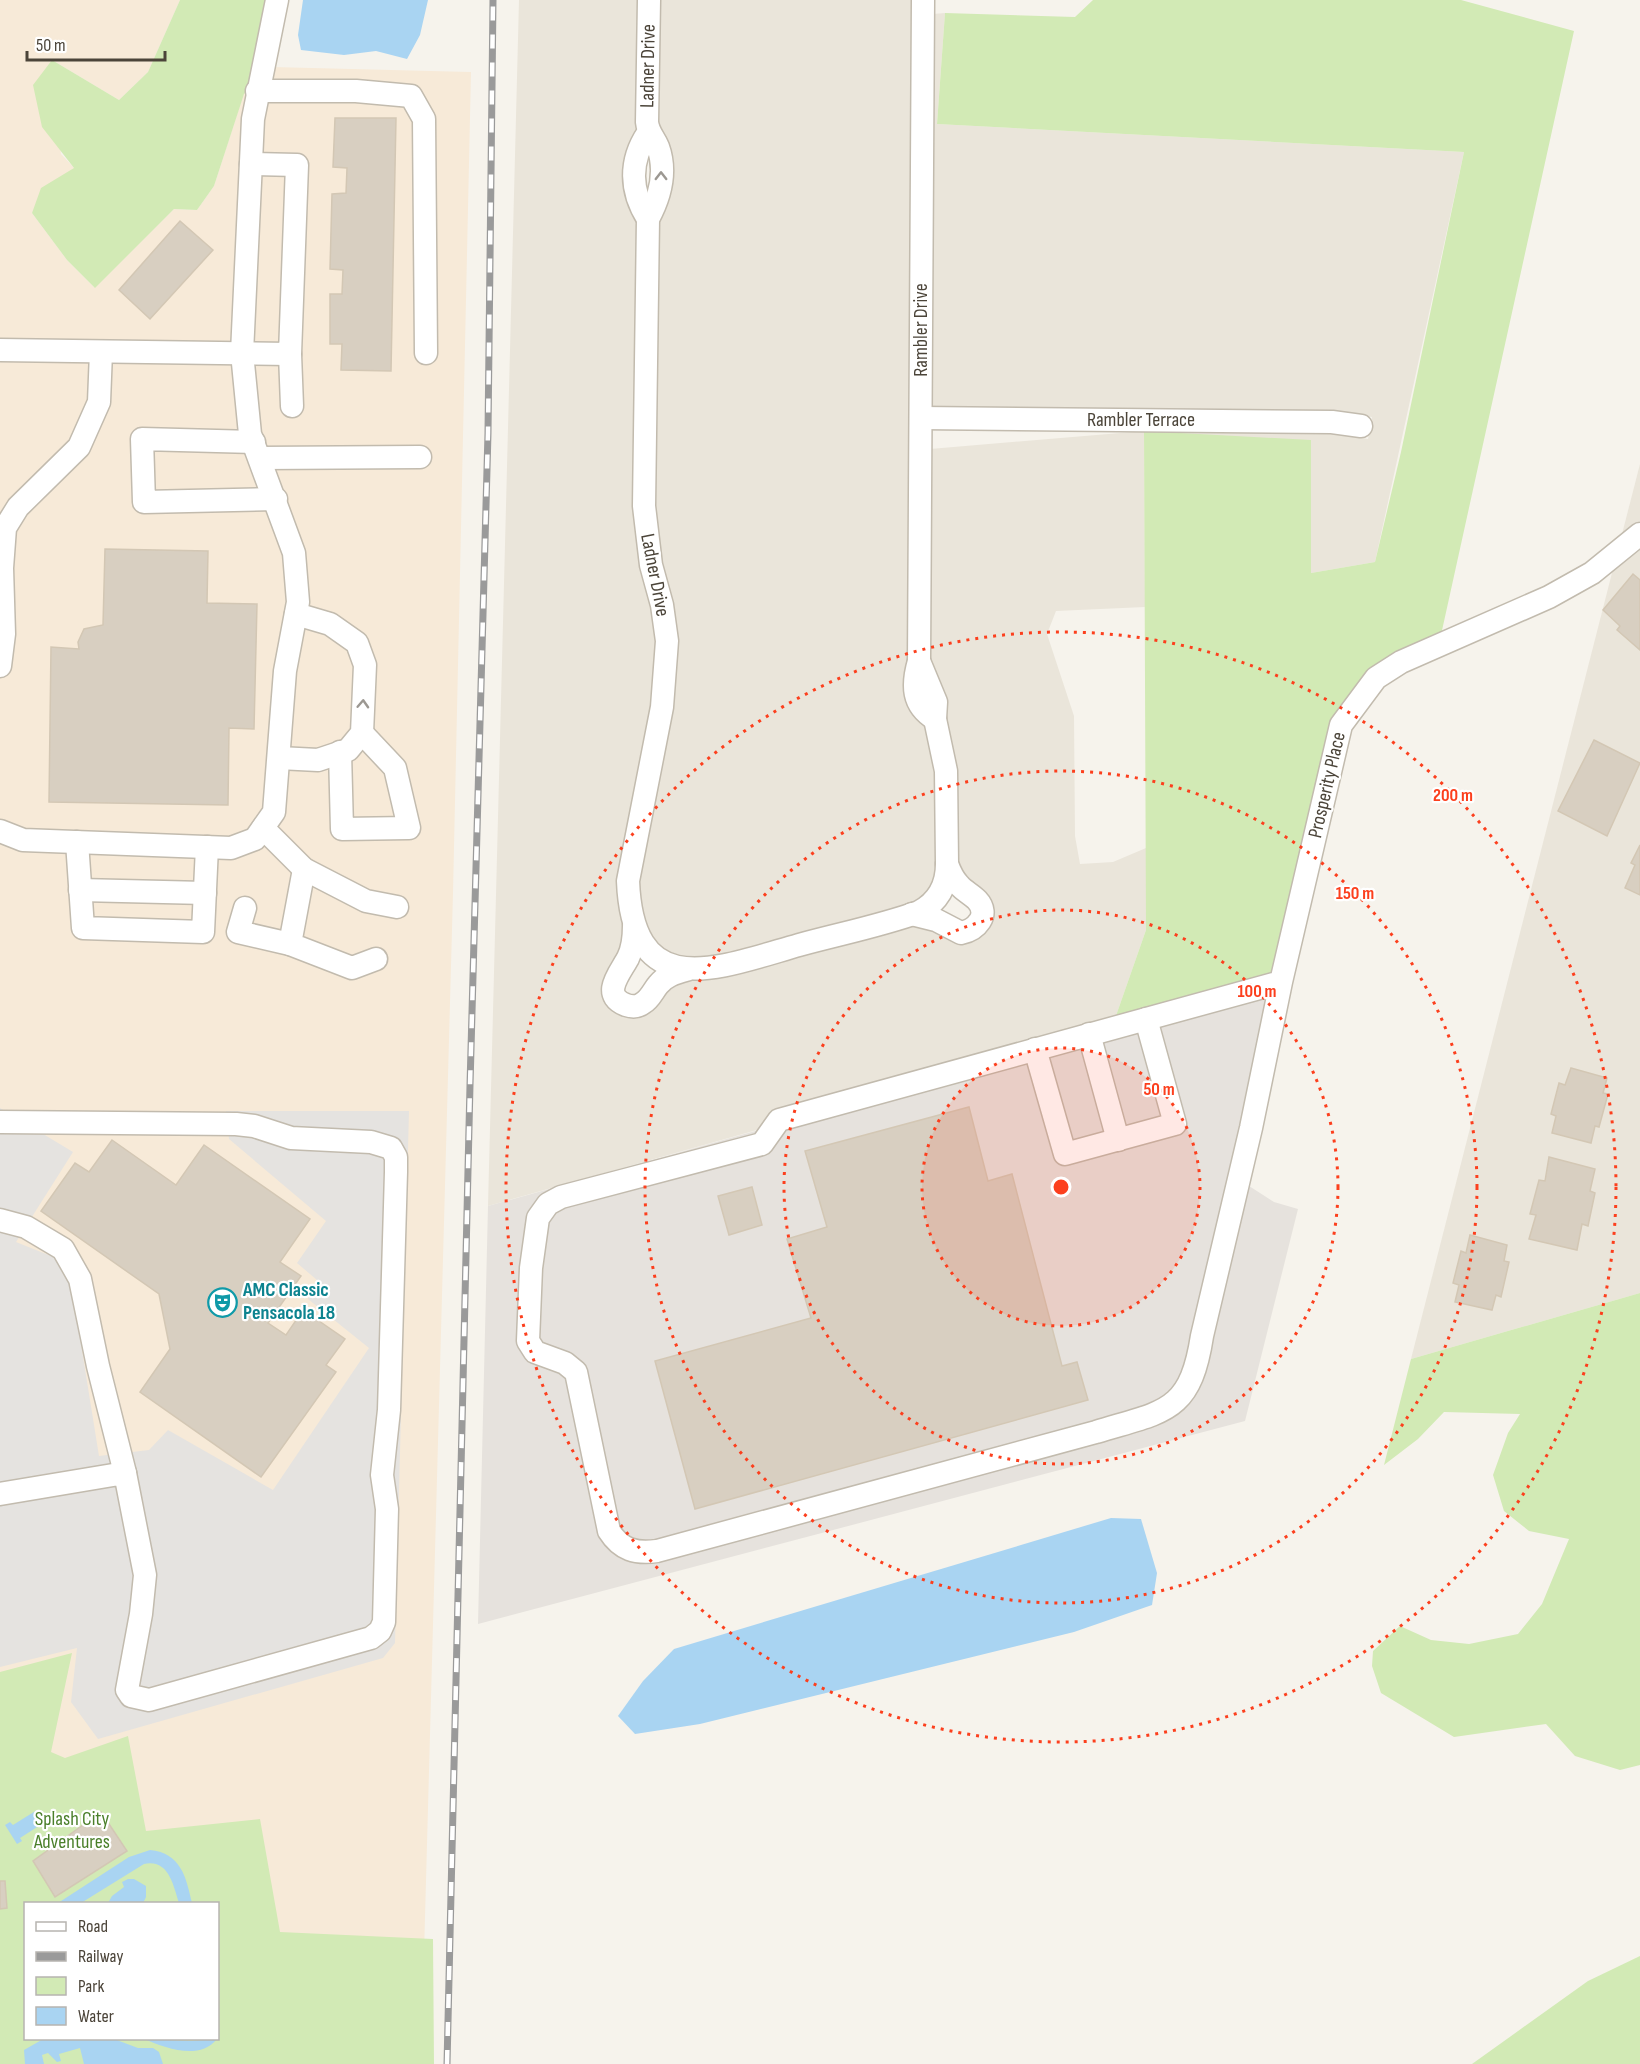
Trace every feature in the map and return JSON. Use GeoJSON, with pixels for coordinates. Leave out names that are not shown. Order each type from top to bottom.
{"type":"FeatureCollection","features":[{"type":"Feature","properties":{"kind":"street"},"geometry":{"type":"LineString","coordinates":[[0,831],[23,840],[231,848],[255,839],[273,812],[285,671],[298,602],[294,553],[250,434],[242,353],[253,119],[277,0]]}},
{"type":"Feature","properties":{"kind":"street","name":"Ladner Drive"},"geometry":{"type":"LineString","coordinates":[[650,0],[648,133],[656,143],[661,157],[662,185],[657,202],[648,219],[644,506],[651,566],[662,604],[667,640],[662,707],[628,881],[629,905],[634,926],[642,942],[654,956],[667,964],[686,970]]}},
{"type":"Feature","properties":{"kind":"street","name":"Rambler Drive"},"geometry":{"type":"LineString","coordinates":[[912,914],[925,909],[941,893],[947,864],[946,771],[935,719],[936,702],[919,661],[923,0]]}},
{"type":"Feature","properties":{"kind":"street"},"geometry":{"type":"LineString","coordinates":[[257,91],[356,91],[411,96],[415,102],[424,119],[426,353]]}},
{"type":"Feature","properties":{"kind":"street"},"geometry":{"type":"LineString","coordinates":[[251,164],[297,165],[290,354],[292,406]]}},
{"type":"Feature","properties":{"kind":"street"},"geometry":{"type":"LineString","coordinates":[[0,350],[290,354]]}},
{"type":"Feature","properties":{"kind":"street"},"geometry":{"type":"LineString","coordinates":[[0,666],[4,634],[2,568],[5,528],[18,507],[79,447],[99,402],[101,352]]}},
{"type":"Feature","properties":{"kind":"street","name":"Rambler Terrace"},"geometry":{"type":"LineString","coordinates":[[921,418],[1332,422],[1361,426]]}},
{"type":"Feature","properties":{"kind":"street"},"geometry":{"type":"LineString","coordinates":[[276,500],[144,502],[142,439],[257,450],[420,457]]}},
{"type":"Feature","properties":{"kind":"street","name":"Prosperity Place"},"geometry":{"type":"LineString","coordinates":[[1035,1049],[779,1120],[762,1144],[561,1197],[548,1204],[538,1218],[531,1268],[528,1341],[535,1352],[565,1363],[576,1372],[609,1531],[625,1548],[643,1553],[668,1548],[950,1473],[1166,1410],[1179,1401],[1197,1367],[1202,1336],[1251,1128],[1281,982],[1341,725],[1357,700],[1376,678],[1401,662],[1549,597],[1592,573],[1640,534]]}},
{"type":"Feature","properties":{"kind":"street"},"geometry":{"type":"LineString","coordinates":[[279,758],[318,760],[348,750],[362,733],[365,665],[357,643],[330,624],[296,614]]}},
{"type":"Feature","properties":{"kind":"street"},"geometry":{"type":"LineString","coordinates":[[340,752],[342,829],[409,828],[395,768],[362,733]]}},
{"type":"Feature","properties":{"kind":"street"},"geometry":{"type":"LineString","coordinates":[[262,828],[304,869],[366,901],[397,907]]}},
{"type":"Feature","properties":{"kind":"street"},"geometry":{"type":"LineString","coordinates":[[77,842],[83,928],[203,932],[207,847]]}},
{"type":"Feature","properties":{"kind":"street"},"geometry":{"type":"LineString","coordinates":[[912,914],[936,920],[961,933],[976,927],[982,910],[979,902],[960,886],[947,864]]}},
{"type":"Feature","properties":{"kind":"street"},"geometry":{"type":"LineString","coordinates":[[290,944],[304,869]]}},
{"type":"Feature","properties":{"kind":"street"},"geometry":{"type":"LineString","coordinates":[[80,890],[205,893]]}},
{"type":"Feature","properties":{"kind":"street"},"geometry":{"type":"LineString","coordinates":[[245,908],[238,932],[290,944],[352,968],[376,959]]}},
{"type":"Feature","properties":{"kind":"street","name":"Ladner Drive"},"geometry":{"type":"LineString","coordinates":[[634,926],[628,957],[614,978],[613,987],[620,1002],[628,1006],[638,1006],[647,1002],[659,983],[669,975],[686,970],[722,967],[912,914]]}},
{"type":"Feature","properties":{"kind":"street"},"geometry":{"type":"LineString","coordinates":[[1146,1019],[1175,1124],[1065,1154],[1035,1049],[1281,982]]}},
{"type":"Feature","properties":{"kind":"street"},"geometry":{"type":"LineString","coordinates":[[1089,1034],[1118,1140]]}},
{"type":"Feature","properties":{"kind":"street"},"geometry":{"type":"LineString","coordinates":[[0,1122],[236,1124],[254,1126],[291,1138],[385,1145],[396,1156],[389,1410],[382,1475],[387,1509],[386,1582],[384,1622],[380,1631],[371,1638],[149,1700],[131,1696],[126,1683],[141,1614],[145,1575],[125,1473],[98,1366],[80,1279],[63,1250],[26,1227],[0,1220]]}},
{"type":"Feature","properties":{"kind":"street"},"geometry":{"type":"LineString","coordinates":[[0,1494],[125,1473]]}},
{"type":"Feature","properties":{"kind":"shaded area"},"geometry":{"type":"Polygon","coordinates":[[[0,0],[180,0],[148,72],[119,100],[52,60],[61,154],[75,169],[60,177],[32,213],[67,260],[94,287],[174,209],[197,210],[214,186],[244,93],[248,90],[233,342],[0,339],[0,0]]]}},
{"type":"Feature","properties":{"kind":"shaded area"},"geometry":{"type":"Polygon","coordinates":[[[519,0],[640,0],[638,129],[635,133],[624,188],[629,208],[638,226],[653,608],[658,642],[653,706],[619,880],[624,940],[605,999],[616,1014],[638,1017],[673,985],[687,981],[723,978],[912,925],[932,930],[957,943],[970,942],[984,933],[966,878],[957,862],[928,658],[930,449],[1144,431],[1145,607],[1056,611],[1047,634],[1074,716],[1075,836],[1080,864],[1113,862],[1146,848],[1146,930],[1111,1030],[488,1206],[519,0]]]}},
{"type":"Feature","properties":{"kind":"shaded area"},"geometry":{"type":"Polygon","coordinates":[[[659,0],[914,0],[910,655],[907,657],[909,663],[905,694],[916,719],[927,728],[937,773],[936,881],[921,899],[912,904],[905,903],[904,906],[720,957],[687,959],[671,954],[650,936],[642,915],[638,881],[672,709],[653,504],[657,224],[660,221],[657,127],[659,0]]]}},
{"type":"Feature","properties":{"kind":"shaded area"},"geometry":{"type":"Polygon","coordinates":[[[945,13],[937,124],[1464,152],[1375,562],[1311,573],[1154,431],[1330,432],[1368,439],[1372,417],[1333,411],[930,408],[933,14],[945,13]]]}},
{"type":"Feature","properties":{"kind":"shaded area"},"geometry":{"type":"Polygon","coordinates":[[[272,67],[471,72],[453,893],[421,2064],[0,2064],[0,360],[251,364],[262,120],[272,67]]]}},
{"type":"Feature","properties":{"kind":"shaded area"},"geometry":{"type":"Polygon","coordinates":[[[1640,464],[1640,521],[1621,538],[1640,464]]]}},
{"type":"Feature","properties":{"kind":"shaded area"},"geometry":{"type":"Polygon","coordinates":[[[1640,547],[1640,1293],[1411,1359],[1613,569],[1640,547]]]}},
{"type":"Feature","properties":{"kind":"shaded area"},"geometry":{"type":"Polygon","coordinates":[[[1271,982],[1246,1184],[1274,1202],[1298,1209],[1245,1421],[478,1624],[488,1206],[1186,1010],[1271,982]]]}},
{"type":"Feature","properties":{"kind":"shaded area"},"geometry":{"type":"Polygon","coordinates":[[[0,1108],[73,1152],[16,1242],[61,1260],[70,1276],[99,1456],[149,1450],[168,1430],[273,1490],[369,1348],[308,1299],[317,1280],[297,1263],[326,1221],[229,1139],[226,1111],[409,1111],[395,1643],[383,1658],[98,1739],[71,1702],[77,1648],[0,1667],[0,1108]]]}},
{"type":"Feature","properties":{"kind":"green space"},"geometry":{"type":"Polygon","coordinates":[[[180,0],[268,0],[248,90],[244,94],[214,186],[197,210],[174,209],[95,288],[67,260],[32,213],[41,188],[74,168],[42,127],[33,85],[52,60],[119,100],[148,72],[180,0]]]}},
{"type":"Feature","properties":{"kind":"green space"},"geometry":{"type":"Polygon","coordinates":[[[1093,0],[1461,0],[1574,31],[1441,635],[1372,668],[1333,719],[1271,982],[1111,1030],[1146,930],[1144,431],[1311,440],[1311,573],[1375,562],[1401,452],[1464,152],[937,124],[945,13],[1075,17],[1093,0]]]}},
{"type":"Feature","properties":{"kind":"green space"},"geometry":{"type":"Polygon","coordinates":[[[1640,1293],[1640,1765],[1620,1770],[1575,1756],[1546,1724],[1454,1737],[1381,1693],[1372,1666],[1373,1651],[1400,1626],[1431,1640],[1469,1644],[1518,1634],[1542,1604],[1569,1539],[1529,1531],[1504,1511],[1493,1475],[1508,1433],[1520,1414],[1444,1412],[1418,1439],[1384,1465],[1411,1359],[1640,1293]]]}},
{"type":"Feature","properties":{"kind":"green space","name":"Splash City Adventures"},"geometry":{"type":"Polygon","coordinates":[[[72,1653],[51,1752],[65,1758],[128,1736],[146,1831],[260,1819],[280,1932],[433,1939],[434,2064],[0,2064],[0,1672],[72,1653]]]}},
{"type":"Feature","properties":{"kind":"green space"},"geometry":{"type":"Polygon","coordinates":[[[1640,1956],[1640,2064],[1472,2064],[1588,1981],[1640,1956]]]}},
{"type":"Feature","properties":{"kind":"water"},"geometry":{"type":"Polygon","coordinates":[[[303,0],[428,0],[420,35],[407,59],[376,51],[344,55],[301,50],[298,35],[303,0]]]}},
{"type":"Feature","properties":{"kind":"water"},"geometry":{"type":"Polygon","coordinates":[[[1111,1518],[1141,1519],[1157,1573],[1152,1605],[1074,1632],[700,1724],[635,1734],[618,1716],[643,1681],[674,1649],[1111,1518]]]}},
{"type":"Feature","properties":{"kind":"water"},"geometry":{"type":"Polygon","coordinates":[[[37,1810],[45,1822],[20,1838],[22,1841],[17,1844],[5,1825],[10,1822],[13,1825],[37,1810]]]}},
{"type":"Feature","properties":{"kind":"water"},"geometry":{"type":"Polygon","coordinates":[[[150,1850],[169,1856],[184,1876],[192,1902],[179,1902],[169,1875],[159,1865],[144,1864],[83,1902],[60,1902],[129,1857],[150,1850]]]}},
{"type":"Feature","properties":{"kind":"water"},"geometry":{"type":"Polygon","coordinates":[[[134,1879],[146,1886],[144,1902],[109,1902],[112,1896],[124,1887],[122,1882],[134,1879]]]}},
{"type":"Feature","properties":{"kind":"water"},"geometry":{"type":"Polygon","coordinates":[[[42,2040],[117,2040],[138,2048],[153,2048],[159,2052],[163,2064],[84,2064],[80,2048],[59,2054],[61,2061],[57,2062],[48,2053],[42,2055],[44,2064],[25,2064],[24,2050],[42,2040]]]}},
{"type":"Feature","properties":{"kind":"water"},"geometry":{"type":"Polygon","coordinates":[[[147,2040],[216,2040],[210,2046],[192,2051],[162,2046],[147,2040]]]}},
{"type":"Feature","properties":{"kind":"building"},"geometry":{"type":"Polygon","coordinates":[[[335,118],[396,118],[391,371],[341,370],[342,344],[330,344],[330,294],[342,294],[343,270],[330,269],[332,194],[346,193],[347,168],[333,167],[335,118]]]}},
{"type":"Feature","properties":{"kind":"building"},"geometry":{"type":"Polygon","coordinates":[[[180,221],[213,250],[150,319],[119,290],[180,221]]]}},
{"type":"Feature","properties":{"kind":"building"},"geometry":{"type":"Polygon","coordinates":[[[105,549],[208,551],[207,603],[257,604],[254,729],[229,728],[228,805],[49,802],[51,647],[79,649],[78,642],[84,629],[103,625],[105,549]]]}},
{"type":"Feature","properties":{"kind":"building"},"geometry":{"type":"Polygon","coordinates":[[[1633,574],[1640,580],[1640,650],[1617,630],[1620,626],[1603,610],[1633,574]]]}},
{"type":"Feature","properties":{"kind":"building"},"geometry":{"type":"Polygon","coordinates":[[[1594,740],[1640,763],[1607,836],[1558,811],[1594,740]]]}},
{"type":"Feature","properties":{"kind":"building"},"geometry":{"type":"Polygon","coordinates":[[[1640,845],[1640,895],[1625,888],[1635,865],[1631,863],[1640,845]]]}},
{"type":"Feature","properties":{"kind":"building"},"geometry":{"type":"Polygon","coordinates":[[[1571,1068],[1607,1078],[1603,1093],[1608,1094],[1599,1127],[1595,1126],[1591,1143],[1552,1133],[1556,1116],[1551,1114],[1559,1083],[1565,1085],[1571,1068]]]}},
{"type":"Feature","properties":{"kind":"building"},"geometry":{"type":"Polygon","coordinates":[[[969,1107],[988,1181],[1012,1174],[1062,1366],[1077,1362],[1088,1400],[695,1509],[655,1361],[811,1318],[787,1239],[827,1227],[805,1151],[969,1107]]]}},
{"type":"Feature","properties":{"kind":"building","name":"AMC Classic Pensacola 18"},"geometry":{"type":"Polygon","coordinates":[[[112,1140],[176,1185],[204,1145],[310,1219],[280,1262],[301,1276],[268,1323],[286,1335],[303,1310],[345,1339],[326,1365],[336,1372],[261,1477],[140,1392],[170,1349],[159,1294],[41,1211],[75,1163],[89,1172],[112,1140]]]}},
{"type":"Feature","properties":{"kind":"building"},"geometry":{"type":"Polygon","coordinates":[[[1549,1157],[1595,1169],[1590,1191],[1595,1193],[1588,1226],[1582,1224],[1577,1250],[1529,1239],[1536,1215],[1530,1214],[1539,1180],[1545,1181],[1549,1157]]]}},
{"type":"Feature","properties":{"kind":"building"},"geometry":{"type":"Polygon","coordinates":[[[752,1187],[762,1225],[729,1235],[718,1196],[752,1187]]]}},
{"type":"Feature","properties":{"kind":"building"},"geometry":{"type":"Polygon","coordinates":[[[1470,1235],[1507,1245],[1504,1261],[1509,1262],[1501,1297],[1496,1295],[1492,1310],[1455,1302],[1459,1285],[1453,1283],[1461,1251],[1466,1253],[1470,1235]]]}},
{"type":"Feature","properties":{"kind":"building"},"geometry":{"type":"Polygon","coordinates":[[[101,1812],[127,1851],[55,1897],[33,1861],[101,1812]]]}},
{"type":"Feature","properties":{"kind":"building"},"geometry":{"type":"Polygon","coordinates":[[[0,1881],[5,1881],[7,1908],[0,1909],[0,1881]]]}},
{"type":"Feature","properties":{"kind":"railway"},"geometry":{"type":"LineString","coordinates":[[447,2064],[488,433],[493,0]]}},
{"type":"Feature","properties":{"kind":"place","name":"AMC Classic Pensacola 18"},"geometry":{"type":"Point","coordinates":[222,1302]}}]}
